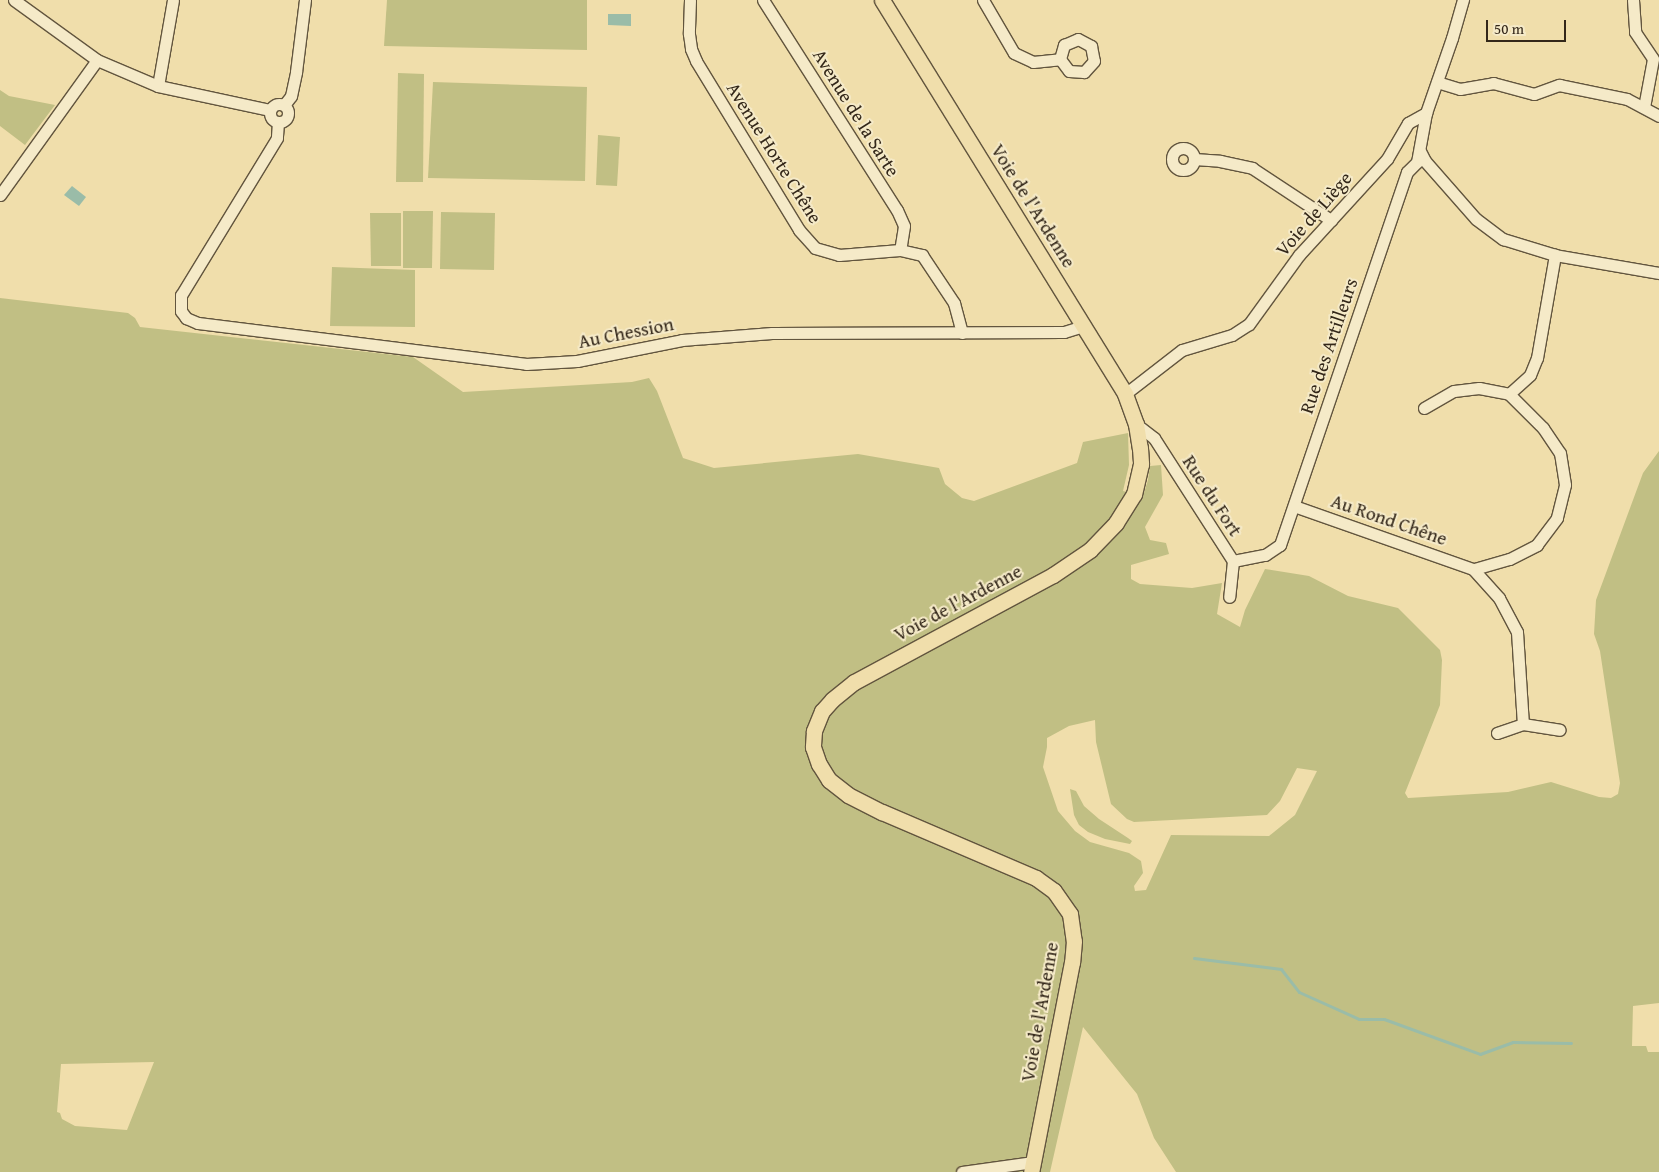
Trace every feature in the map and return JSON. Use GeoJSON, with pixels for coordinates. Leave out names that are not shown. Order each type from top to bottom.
{"type":"FeatureCollection","features":[{"type":"Feature","properties":{"kind":"main road","name":"Voie de l'Ardenne"},"geometry":{"type":"LineString","coordinates":[[882,0],[1125,394],[1136,424],[1141,464],[1139,479],[1125,511],[1107,534],[1090,550],[1053,575],[854,682],[822,711],[814,731],[814,747],[818,764],[829,780],[848,795],[882,812],[1036,878],[1054,891],[1070,914],[1074,941],[1072,962],[1032,1167]]}},
{"type":"Feature","properties":{"kind":"street"},"geometry":{"type":"LineString","coordinates":[[14,0],[97,60],[158,86],[270,110]]}},
{"type":"Feature","properties":{"kind":"street"},"geometry":{"type":"LineString","coordinates":[[158,86],[173,0]]}},
{"type":"Feature","properties":{"kind":"street"},"geometry":{"type":"LineString","coordinates":[[284,106],[291,96],[296,72],[305,0]]}},
{"type":"Feature","properties":{"kind":"street","name":"Avenue Horte Chêne"},"geometry":{"type":"LineString","coordinates":[[690,0],[691,49],[696,61],[799,230],[815,248],[839,255],[900,250],[922,255],[954,303],[962,333]]}},
{"type":"Feature","properties":{"kind":"street","name":"Avenue de la Sarte"},"geometry":{"type":"LineString","coordinates":[[763,0],[897,210],[904,226],[900,250]]}},
{"type":"Feature","properties":{"kind":"street"},"geometry":{"type":"LineString","coordinates":[[983,0],[1014,53],[1032,62],[1060,59]]}},
{"type":"Feature","properties":{"kind":"street"},"geometry":{"type":"LineString","coordinates":[[1426,113],[1463,0]]}},
{"type":"Feature","properties":{"kind":"street"},"geometry":{"type":"LineString","coordinates":[[1632,0],[1635,32],[1654,59],[1644,107]]}},
{"type":"Feature","properties":{"kind":"street"},"geometry":{"type":"LineString","coordinates":[[0,195],[97,60]]}},
{"type":"Feature","properties":{"kind":"street"},"geometry":{"type":"LineString","coordinates":[[1437,82],[1460,89],[1494,83],[1534,94],[1558,85],[1627,99],[1659,116]]}},
{"type":"Feature","properties":{"kind":"street"},"geometry":{"type":"LineString","coordinates":[[276,104],[284,106],[288,110],[288,116],[284,121],[278,122],[272,119],[270,110],[276,104]]}},
{"type":"Feature","properties":{"kind":"street","name":"Rue des Artilleurs"},"geometry":{"type":"LineString","coordinates":[[1233,561],[1266,554],[1280,545],[1407,172],[1417,162],[1420,151],[1420,136],[1426,113]]}},
{"type":"Feature","properties":{"kind":"street","name":"Voie de Liège"},"geometry":{"type":"LineString","coordinates":[[1125,394],[1182,350],[1232,336],[1244,328],[1299,256],[1387,159],[1408,123],[1426,113]]}},
{"type":"Feature","properties":{"kind":"street","name":"Au Chession"},"geometry":{"type":"LineString","coordinates":[[278,122],[276,138],[181,295],[181,310],[186,318],[198,323],[526,364],[577,361],[682,340],[772,333],[1064,332],[1084,326]]}},
{"type":"Feature","properties":{"kind":"street"},"geometry":{"type":"LineString","coordinates":[[1420,151],[1425,160],[1476,219],[1503,239],[1555,255],[1659,273]]}},
{"type":"Feature","properties":{"kind":"street"},"geometry":{"type":"LineString","coordinates":[[1194,159],[1220,160],[1252,168],[1331,220]]}},
{"type":"Feature","properties":{"kind":"street"},"geometry":{"type":"LineString","coordinates":[[1509,394],[1530,375],[1538,358],[1555,255]]}},
{"type":"Feature","properties":{"kind":"street"},"geometry":{"type":"LineString","coordinates":[[1424,408],[1454,391],[1479,388],[1509,394],[1544,428],[1560,453],[1565,485],[1557,518],[1537,545],[1509,559],[1473,569]]}},
{"type":"Feature","properties":{"kind":"street","name":"Rue du Fort"},"geometry":{"type":"LineString","coordinates":[[1136,424],[1154,438],[1233,561],[1229,597]]}},
{"type":"Feature","properties":{"kind":"street","name":"Au Rond Chêne"},"geometry":{"type":"LineString","coordinates":[[1294,506],[1473,569],[1499,598],[1517,632],[1523,724]]}},
{"type":"Feature","properties":{"kind":"street"},"geometry":{"type":"LineString","coordinates":[[1497,734],[1523,724],[1560,730]]}},
{"type":"Feature","properties":{"kind":"street"},"geometry":{"type":"LineString","coordinates":[[962,1172],[1032,1167]]}},
{"type":"Feature","properties":{"kind":"shaded area"},"geometry":{"type":"Polygon","coordinates":[[[387,0],[587,0],[587,50],[384,46],[387,0]]]}},
{"type":"Feature","properties":{"kind":"shaded area"},"geometry":{"type":"Polygon","coordinates":[[[608,14],[631,14],[631,26],[608,25],[608,14]]]}},
{"type":"Feature","properties":{"kind":"shaded area"},"geometry":{"type":"Polygon","coordinates":[[[398,73],[424,74],[423,182],[396,182],[398,73]]]}},
{"type":"Feature","properties":{"kind":"shaded area"},"geometry":{"type":"Polygon","coordinates":[[[433,82],[587,87],[585,181],[428,178],[433,82]]]}},
{"type":"Feature","properties":{"kind":"shaded area"},"geometry":{"type":"Polygon","coordinates":[[[0,90],[9,96],[55,105],[25,145],[0,126],[0,90]]]}},
{"type":"Feature","properties":{"kind":"shaded area"},"geometry":{"type":"Polygon","coordinates":[[[598,135],[620,137],[617,186],[596,185],[598,135]]]}},
{"type":"Feature","properties":{"kind":"shaded area"},"geometry":{"type":"Polygon","coordinates":[[[72,186],[86,197],[79,206],[64,195],[72,186]]]}},
{"type":"Feature","properties":{"kind":"shaded area"},"geometry":{"type":"Polygon","coordinates":[[[403,211],[433,211],[432,268],[403,268],[403,211]]]}},
{"type":"Feature","properties":{"kind":"shaded area"},"geometry":{"type":"Polygon","coordinates":[[[441,212],[495,213],[494,270],[440,269],[441,212]]]}},
{"type":"Feature","properties":{"kind":"shaded area"},"geometry":{"type":"Polygon","coordinates":[[[370,213],[401,213],[401,266],[371,266],[370,213]]]}},
{"type":"Feature","properties":{"kind":"shaded area"},"geometry":{"type":"Polygon","coordinates":[[[332,267],[415,270],[415,327],[330,326],[332,267]]]}},
{"type":"Feature","properties":{"kind":"shaded area"},"geometry":{"type":"Polygon","coordinates":[[[0,298],[128,313],[135,318],[140,327],[413,357],[463,392],[632,382],[649,378],[657,391],[683,458],[714,468],[858,454],[939,468],[945,484],[962,498],[974,501],[1077,463],[1083,442],[1128,433],[1129,465],[1123,491],[1143,496],[1150,466],[1161,465],[1163,495],[1145,527],[1150,540],[1166,543],[1169,554],[1131,565],[1131,579],[1140,584],[1192,588],[1222,583],[1217,614],[1240,627],[1245,610],[1265,569],[1309,576],[1348,596],[1398,608],[1440,650],[1442,660],[1440,705],[1405,793],[1408,798],[1508,792],[1551,782],[1599,797],[1611,798],[1618,794],[1620,783],[1600,651],[1594,634],[1596,600],[1643,473],[1659,451],[1659,1003],[1633,1006],[1632,1046],[1646,1046],[1648,1052],[1659,1052],[1659,1172],[1176,1172],[1154,1138],[1137,1094],[1083,1027],[1050,1172],[1010,1172],[1006,1169],[992,1172],[0,1172],[0,298]],[[1095,720],[1069,726],[1047,738],[1043,767],[1058,811],[1075,831],[1090,842],[1129,853],[1141,861],[1143,873],[1134,886],[1135,891],[1146,890],[1171,835],[1269,836],[1295,815],[1317,771],[1297,768],[1280,801],[1267,815],[1134,822],[1127,819],[1111,804],[1096,742],[1095,720]],[[154,1062],[61,1064],[57,1112],[60,1113],[62,1119],[75,1126],[127,1130],[154,1062]]]}},
{"type":"Feature","properties":{"kind":"shaded area"},"geometry":{"type":"Polygon","coordinates":[[[1070,789],[1076,791],[1084,806],[1099,819],[1132,841],[1130,844],[1105,839],[1088,832],[1079,825],[1074,815],[1070,789]]]}},
{"type":"Feature","properties":{"kind":"waterway"},"geometry":{"type":"LineString","coordinates":[[1194,958],[1281,969],[1299,992],[1359,1019],[1384,1019],[1480,1054],[1513,1042],[1571,1043]]}}]}
